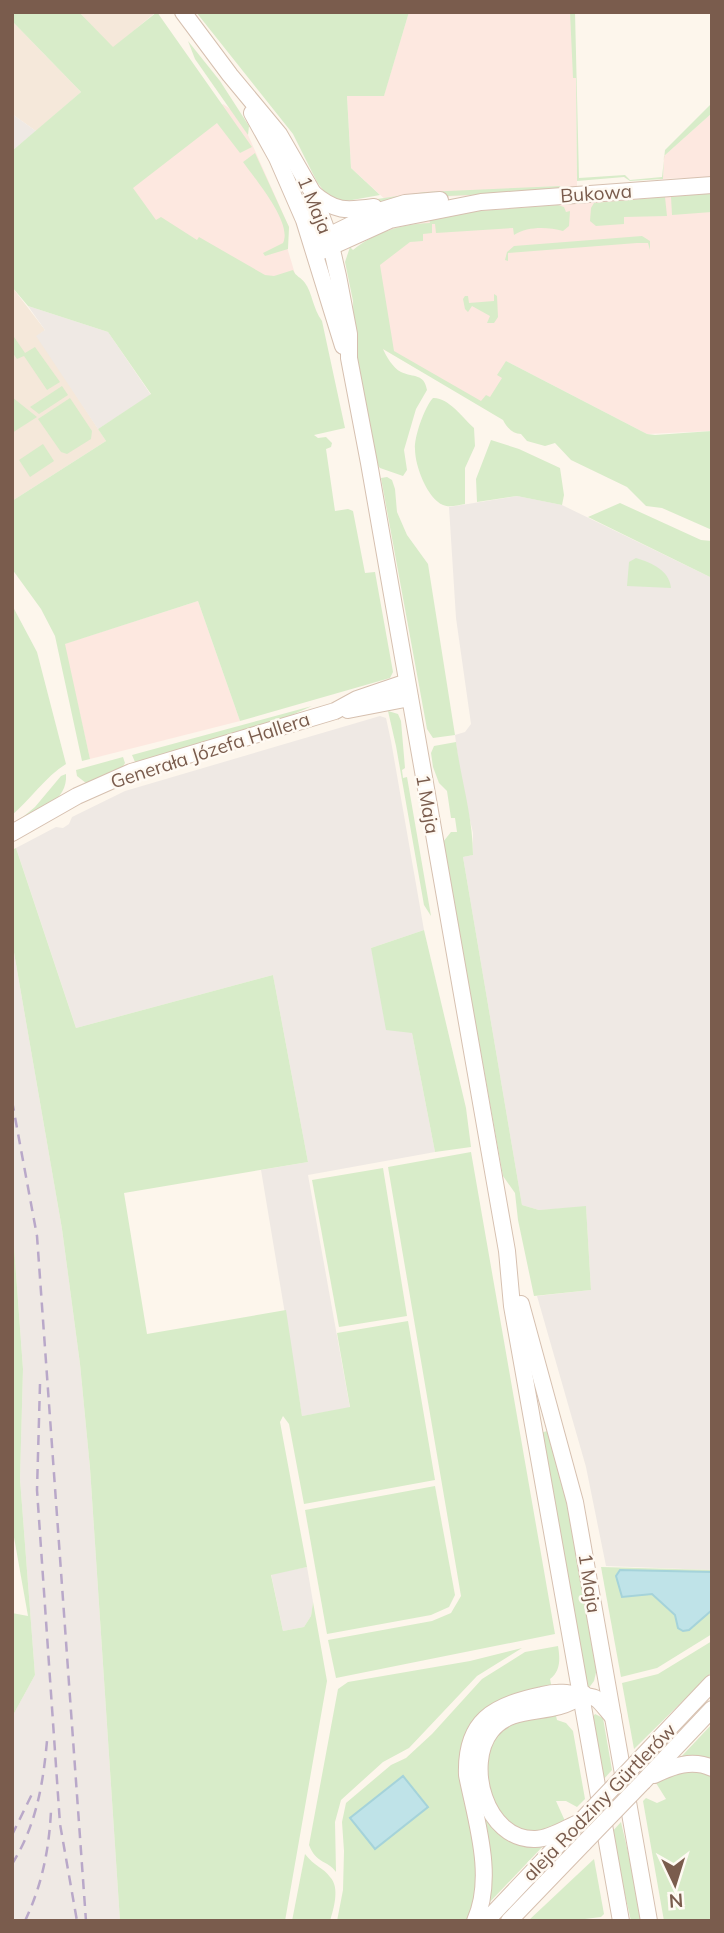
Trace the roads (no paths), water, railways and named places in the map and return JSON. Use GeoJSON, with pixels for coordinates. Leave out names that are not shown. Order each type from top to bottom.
{"type":"FeatureCollection","features":[{"type":"Feature","properties":{"kind":"street","name":"1 Maja"},"geometry":{"type":"LineString","coordinates":[[174,12],[212,51]]}},
{"type":"Feature","properties":{"kind":"street","name":"1 Maja"},"geometry":{"type":"LineString","coordinates":[[183,12],[289,149],[313,193],[330,242],[338,276],[349,334],[349,358],[506,1251],[512,1306],[621,1921]]}},
{"type":"Feature","properties":{"kind":"street","name":"1 Maja"},"geometry":{"type":"LineString","coordinates":[[230,75],[277,158],[314,249],[339,336],[349,358]]}},
{"type":"Feature","properties":{"kind":"street","name":"Bukowa"},"geometry":{"type":"LineString","coordinates":[[330,242],[379,211],[405,203],[439,200],[481,202],[712,185]]}},
{"type":"Feature","properties":{"kind":"street"},"geometry":{"type":"LineString","coordinates":[[313,193],[323,202],[342,211],[405,203]]}},
{"type":"Feature","properties":{"kind":"street","name":"Bukowa"},"geometry":{"type":"LineString","coordinates":[[330,242],[351,238],[390,220],[481,202]]}},
{"type":"Feature","properties":{"kind":"street"},"geometry":{"type":"LineString","coordinates":[[338,276],[341,257],[351,238]]}},
{"type":"Feature","properties":{"kind":"street"},"geometry":{"type":"LineString","coordinates":[[314,249],[330,242]]}},
{"type":"Feature","properties":{"kind":"street","name":"Generała Józefa Hallera"},"geometry":{"type":"LineString","coordinates":[[12,833],[77,796],[131,772],[335,711],[374,706],[409,690]]}},
{"type":"Feature","properties":{"kind":"street","name":"1 Maja"},"geometry":{"type":"LineString","coordinates":[[506,1251],[575,1502],[649,1921]]}},
{"type":"Feature","properties":{"kind":"street"},"geometry":{"type":"LineString","coordinates":[[559,1699],[576,1665]]}},
{"type":"Feature","properties":{"kind":"street"},"geometry":{"type":"LineString","coordinates":[[582,1696],[595,1687],[604,1666]]}},
{"type":"Feature","properties":{"kind":"street","name":"aleja Rodziny Gürtlerów"},"geometry":{"type":"LineString","coordinates":[[486,1921],[712,1683]]}},
{"type":"Feature","properties":{"kind":"street"},"geometry":{"type":"LineString","coordinates":[[580,1822],[544,1838],[512,1835],[494,1821],[488,1809],[480,1756],[489,1732],[498,1723],[573,1692],[594,1697],[613,1717]]}},
{"type":"Feature","properties":{"kind":"street"},"geometry":{"type":"LineString","coordinates":[[475,1921],[483,1892],[484,1869],[467,1776],[468,1746],[481,1723],[491,1712],[510,1703],[559,1699],[587,1724]]}},
{"type":"Feature","properties":{"kind":"street","name":"aleja Rodziny Gürtlerów"},"geometry":{"type":"LineString","coordinates":[[509,1921],[712,1709]]}},
{"type":"Feature","properties":{"kind":"street"},"geometry":{"type":"LineString","coordinates":[[643,1782],[668,1768],[688,1763],[712,1768]]}},
{"type":"Feature","properties":{"kind":"water"},"geometry":{"type":"Polygon","coordinates":[[[620,1570],[712,1572],[712,1610],[689,1630],[683,1631],[678,1628],[675,1615],[652,1594],[622,1597],[616,1576],[620,1570]]]}},
{"type":"Feature","properties":{"kind":"water"},"geometry":{"type":"Polygon","coordinates":[[[403,1776],[428,1807],[375,1849],[350,1818],[403,1776]]]}},
{"type":"Feature","properties":{"kind":"railway"},"geometry":{"type":"LineString","coordinates":[[12,1101],[37,1236],[86,1921]]}},
{"type":"Feature","properties":{"kind":"railway"},"geometry":{"type":"LineString","coordinates":[[40,1384],[37,1490],[60,1824],[77,1921]]}},
{"type":"Feature","properties":{"kind":"railway"},"geometry":{"type":"LineString","coordinates":[[12,1864],[33,1820],[47,1741]]}},
{"type":"Feature","properties":{"kind":"railway"},"geometry":{"type":"LineString","coordinates":[[12,1835],[32,1794]]}},
{"type":"Feature","properties":{"kind":"railway"},"geometry":{"type":"LineString","coordinates":[[25,1921],[44,1867],[51,1811]]}}]}
